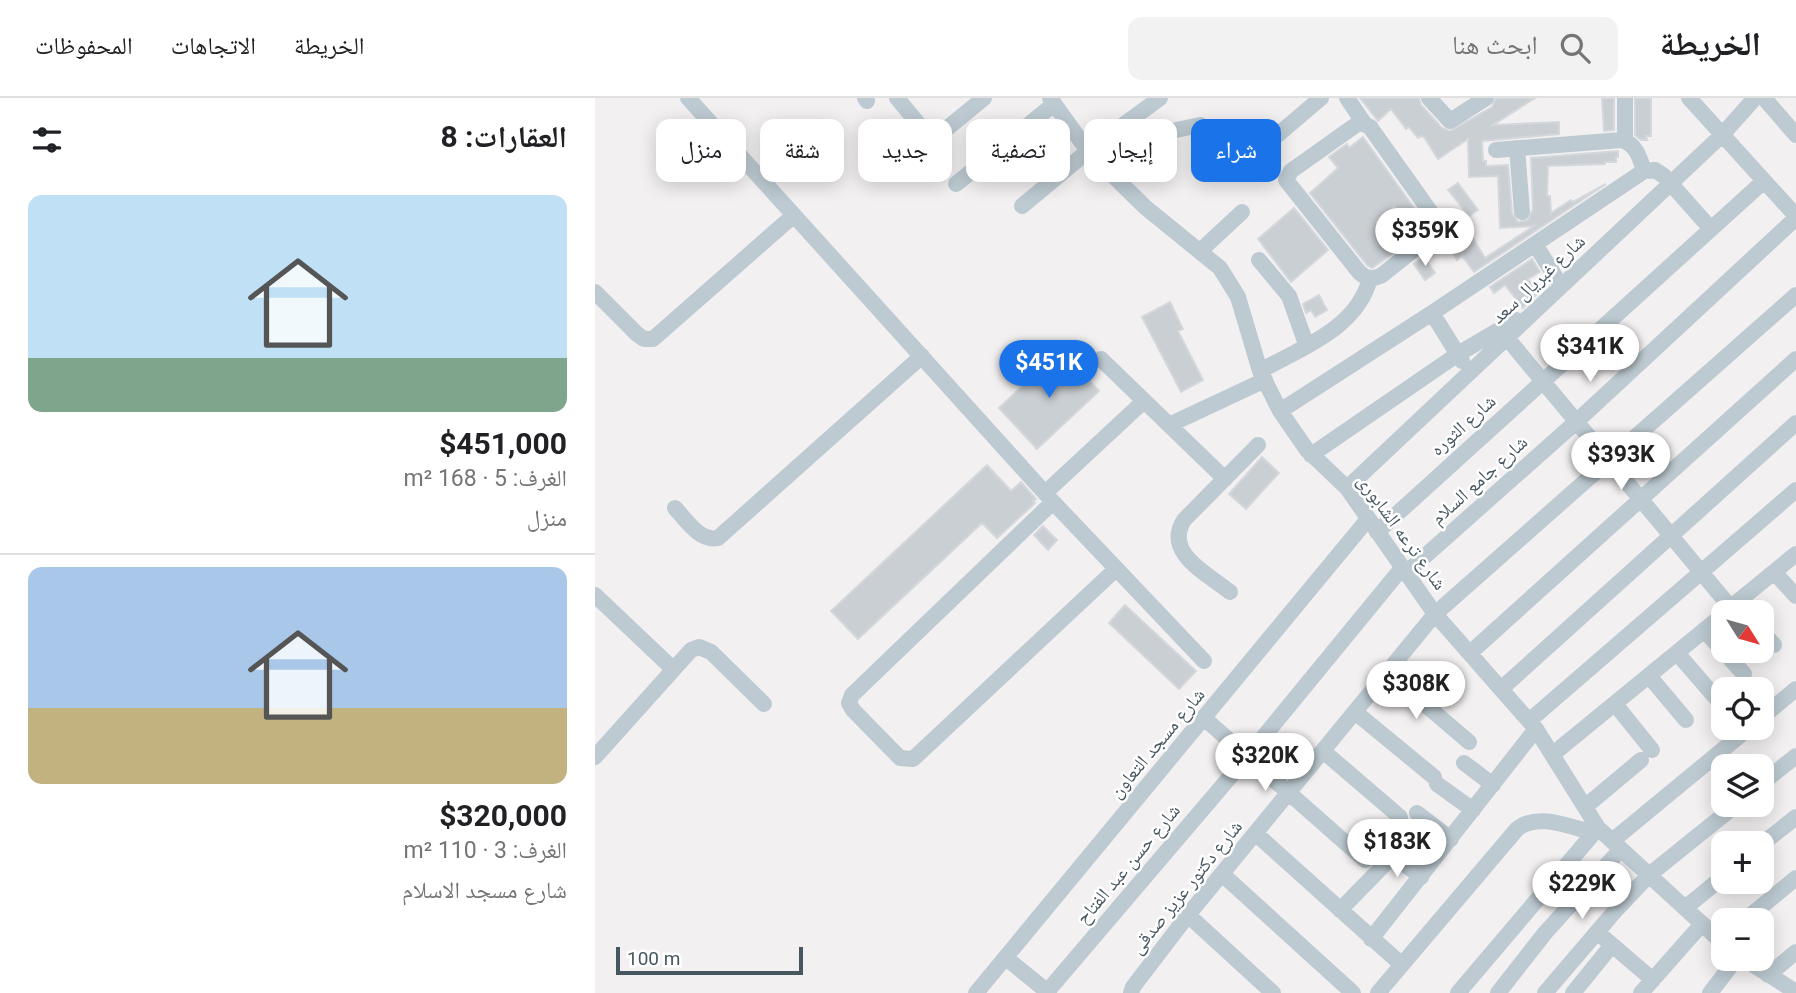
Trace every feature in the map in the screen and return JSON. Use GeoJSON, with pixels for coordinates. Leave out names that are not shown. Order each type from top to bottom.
{"type":"FeatureCollection","features":[{"type":"Feature","properties":{"kind":"street"},"geometry":{"type":"LineString","coordinates":[[688,98],[1049,498],[1204,661]]}},
{"type":"Feature","properties":{"kind":"street"},"geometry":{"type":"LineString","coordinates":[[919,98],[901,104],[930,138],[937,138],[984,98]]}},
{"type":"Feature","properties":{"kind":"street"},"geometry":{"type":"LineString","coordinates":[[1135,119],[1160,98]]}},
{"type":"Feature","properties":{"kind":"street"},"geometry":{"type":"LineString","coordinates":[[1281,132],[1321,98]]}},
{"type":"Feature","properties":{"kind":"street"},"geometry":{"type":"LineString","coordinates":[[1347,98],[1439,224],[1433,235],[1382,275],[1370,278],[1359,272],[1286,180],[1288,173],[1355,123],[1364,123]]}},
{"type":"Feature","properties":{"kind":"street"},"geometry":{"type":"LineString","coordinates":[[1429,98],[1447,119],[1451,120],[1486,98]]}},
{"type":"Feature","properties":{"kind":"street"},"geometry":{"type":"LineString","coordinates":[[1625,98],[1625,141]]}},
{"type":"Feature","properties":{"kind":"street"},"geometry":{"type":"LineString","coordinates":[[1689,98],[1796,217]]}},
{"type":"Feature","properties":{"kind":"street","name":"شارع غبريال سعد"},"geometry":{"type":"LineString","coordinates":[[1347,488],[1722,135],[1755,98]]}},
{"type":"Feature","properties":{"kind":"street"},"geometry":{"type":"LineString","coordinates":[[1765,98],[1796,135]]}},
{"type":"Feature","properties":{"kind":"street"},"geometry":{"type":"LineString","coordinates":[[956,184],[1052,101]]}},
{"type":"Feature","properties":{"kind":"street","name":"شارع ترعه الشابورى"},"geometry":{"type":"LineString","coordinates":[[1052,101],[1084,144]]}},
{"type":"Feature","properties":{"kind":"street"},"geometry":{"type":"LineString","coordinates":[[1496,149],[1625,141],[1632,145],[1639,156],[1644,171]]}},
{"type":"Feature","properties":{"kind":"street"},"geometry":{"type":"LineString","coordinates":[[1517,148],[1522,212]]}},
{"type":"Feature","properties":{"kind":"street"},"geometry":{"type":"LineString","coordinates":[[1022,206],[1084,161]]}},
{"type":"Feature","properties":{"kind":"street"},"geometry":{"type":"LineString","coordinates":[[1280,411],[1644,171],[1660,173],[1711,229]]}},
{"type":"Feature","properties":{"kind":"street","name":"شارع الثوره"},"geometry":{"type":"LineString","coordinates":[[1373,525],[1542,382],[1764,181]]}},
{"type":"Feature","properties":{"kind":"street","name":"شارع ترعه الشابورى"},"geometry":{"type":"LineString","coordinates":[[1120,182],[1220,268],[1238,297],[1263,375],[1280,411],[1311,455],[1347,488],[1435,614],[1533,725],[1585,806],[1596,830],[1711,931]]}},
{"type":"Feature","properties":{"kind":"street"},"geometry":{"type":"LineString","coordinates":[[1200,251],[1242,212]]}},
{"type":"Feature","properties":{"kind":"street"},"geometry":{"type":"LineString","coordinates":[[595,292],[637,334],[644,339],[653,340],[793,215]]}},
{"type":"Feature","properties":{"kind":"street","name":"شارع جامع السلام"},"geometry":{"type":"LineString","coordinates":[[1404,571],[1576,422],[1796,217]]}},
{"type":"Feature","properties":{"kind":"street"},"geometry":{"type":"LineString","coordinates":[[1535,244],[1561,286]]}},
{"type":"Feature","properties":{"kind":"street"},"geometry":{"type":"LineString","coordinates":[[1259,260],[1289,296],[1306,344]]}},
{"type":"Feature","properties":{"kind":"street"},"geometry":{"type":"LineString","coordinates":[[1169,425],[1263,375],[1348,318],[1362,300],[1370,278]]}},
{"type":"Feature","properties":{"kind":"street","name":"شارع دكتور عزيز صدقى"},"geometry":{"type":"LineString","coordinates":[[1131,993],[1188,915],[1435,614],[1796,295]]}},
{"type":"Feature","properties":{"kind":"street"},"geometry":{"type":"LineString","coordinates":[[1311,455],[1458,354],[1541,305]]}},
{"type":"Feature","properties":{"kind":"street"},"geometry":{"type":"LineString","coordinates":[[1432,313],[1469,373]]}},
{"type":"Feature","properties":{"kind":"street"},"geometry":{"type":"LineString","coordinates":[[1507,338],[1724,600]]}},
{"type":"Feature","properties":{"kind":"street"},"geometry":{"type":"LineString","coordinates":[[675,508],[701,534],[712,540],[718,538],[922,356]]}},
{"type":"Feature","properties":{"kind":"street"},"geometry":{"type":"LineString","coordinates":[[1101,359],[1225,479]]}},
{"type":"Feature","properties":{"kind":"street"},"geometry":{"type":"LineString","coordinates":[[1470,653],[1796,359]]}},
{"type":"Feature","properties":{"kind":"street"},"geometry":{"type":"LineString","coordinates":[[1115,569],[913,759],[900,758],[849,703],[852,695],[1144,401]]}},
{"type":"Feature","properties":{"kind":"street"},"geometry":{"type":"LineString","coordinates":[[1501,689],[1796,423]]}},
{"type":"Feature","properties":{"kind":"street"},"geometry":{"type":"LineString","coordinates":[[1230,592],[1182,553],[1178,538],[1184,520],[1258,445]]}},
{"type":"Feature","properties":{"kind":"street"},"geometry":{"type":"LineString","coordinates":[[1371,939],[1493,785],[1533,725],[1701,572],[1796,490]]}},
{"type":"Feature","properties":{"kind":"street","name":"شارع مسجد التعاون"},"geometry":{"type":"LineString","coordinates":[[977,993],[1205,719],[1373,525]]}},
{"type":"Feature","properties":{"kind":"street"},"geometry":{"type":"LineString","coordinates":[[1743,600],[1796,554]]}},
{"type":"Feature","properties":{"kind":"street","name":"شارع حسن عبد الفتاح"},"geometry":{"type":"LineString","coordinates":[[1048,992],[1404,571]]}},
{"type":"Feature","properties":{"kind":"street"},"geometry":{"type":"LineString","coordinates":[[1774,572],[1796,596]]}},
{"type":"Feature","properties":{"kind":"street"},"geometry":{"type":"LineString","coordinates":[[595,595],[673,669]]}},
{"type":"Feature","properties":{"kind":"street"},"geometry":{"type":"LineString","coordinates":[[1553,754],[1711,625]]}},
{"type":"Feature","properties":{"kind":"street"},"geometry":{"type":"LineString","coordinates":[[1704,630],[1744,674]]}},
{"type":"Feature","properties":{"kind":"street"},"geometry":{"type":"LineString","coordinates":[[598,748],[691,650],[699,647],[708,649],[764,704]]}},
{"type":"Feature","properties":{"kind":"street"},"geometry":{"type":"LineString","coordinates":[[1677,653],[1711,692]]}},
{"type":"Feature","properties":{"kind":"street"},"geometry":{"type":"LineString","coordinates":[[1387,672],[1469,741]]}},
{"type":"Feature","properties":{"kind":"street"},"geometry":{"type":"LineString","coordinates":[[1649,676],[1686,720]]}},
{"type":"Feature","properties":{"kind":"street"},"geometry":{"type":"LineString","coordinates":[[1774,707],[1796,689]]}},
{"type":"Feature","properties":{"kind":"street"},"geometry":{"type":"LineString","coordinates":[[1585,806],[1646,755],[1615,704]]}},
{"type":"Feature","properties":{"kind":"street"},"geometry":{"type":"LineString","coordinates":[[1355,712],[1473,810]]}},
{"type":"Feature","properties":{"kind":"street"},"geometry":{"type":"LineString","coordinates":[[1205,719],[1365,859]]}},
{"type":"Feature","properties":{"kind":"street"},"geometry":{"type":"LineString","coordinates":[[1498,993],[1616,845],[1735,740]]}},
{"type":"Feature","properties":{"kind":"street"},"geometry":{"type":"LineString","coordinates":[[1323,751],[1400,817]]}},
{"type":"Feature","properties":{"kind":"street"},"geometry":{"type":"LineString","coordinates":[[1774,774],[1790,761],[1796,778]]}},
{"type":"Feature","properties":{"kind":"street"},"geometry":{"type":"LineString","coordinates":[[1464,763],[1493,785]]}},
{"type":"Feature","properties":{"kind":"street"},"geometry":{"type":"LineString","coordinates":[[1340,910],[1394,856],[1422,817],[1451,839]]}},
{"type":"Feature","properties":{"kind":"street"},"geometry":{"type":"LineString","coordinates":[[1545,993],[1649,875],[1721,817]]}},
{"type":"Feature","properties":{"kind":"street"},"geometry":{"type":"LineString","coordinates":[[1774,834],[1796,817]]}},
{"type":"Feature","properties":{"kind":"street"},"geometry":{"type":"LineString","coordinates":[[1378,993],[1526,822],[1536,820],[1596,830]]}},
{"type":"Feature","properties":{"kind":"street"},"geometry":{"type":"LineString","coordinates":[[1458,993],[1596,830]]}},
{"type":"Feature","properties":{"kind":"street"},"geometry":{"type":"LineString","coordinates":[[1255,833],[1402,965]]}},
{"type":"Feature","properties":{"kind":"street"},"geometry":{"type":"LineString","coordinates":[[1394,856],[1421,877]]}},
{"type":"Feature","properties":{"kind":"street"},"geometry":{"type":"LineString","coordinates":[[1222,874],[1353,993]]}},
{"type":"Feature","properties":{"kind":"street"},"geometry":{"type":"LineString","coordinates":[[1760,908],[1796,878]]}},
{"type":"Feature","properties":{"kind":"street"},"geometry":{"type":"LineString","coordinates":[[1685,908],[1711,887]]}},
{"type":"Feature","properties":{"kind":"street"},"geometry":{"type":"LineString","coordinates":[[1188,915],[1273,993]]}},
{"type":"Feature","properties":{"kind":"street"},"geometry":{"type":"LineString","coordinates":[[1641,993],[1702,924]]}},
{"type":"Feature","properties":{"kind":"street"},"geometry":{"type":"LineString","coordinates":[[1597,932],[1653,980]]}},
{"type":"Feature","properties":{"kind":"street"},"geometry":{"type":"LineString","coordinates":[[1556,980],[1571,993],[1612,945]]}},
{"type":"Feature","properties":{"kind":"street"},"geometry":{"type":"LineString","coordinates":[[1768,975],[1796,952]]}},
{"type":"Feature","properties":{"kind":"street"},"geometry":{"type":"LineString","coordinates":[[1006,958],[1048,992]]}},
{"type":"Feature","properties":{"kind":"street"},"geometry":{"type":"LineString","coordinates":[[1710,993],[1727,971]]}},
{"type":"Feature","properties":{"kind":"street"},"geometry":{"type":"LineString","coordinates":[[1762,971],[1796,992]]}},
{"type":"Feature","properties":{"kind":"building"},"geometry":{"type":"Polygon","coordinates":[[[1360,98],[1419,98],[1421,105],[1442,128],[1450,131],[1492,107],[1496,98],[1535,98],[1493,125],[1559,122],[1559,134],[1482,141],[1483,161],[1486,161],[1486,166],[1508,165],[1512,213],[1518,222],[1528,220],[1533,209],[1531,158],[1618,151],[1618,157],[1616,162],[1605,164],[1548,166],[1547,196],[1550,196],[1551,213],[1571,200],[1573,202],[1606,184],[1474,272],[1462,256],[1457,260],[1446,242],[1429,251],[1452,232],[1457,240],[1469,232],[1485,258],[1534,226],[1500,228],[1498,176],[1469,177],[1468,139],[1438,159],[1424,137],[1418,138],[1409,127],[1406,129],[1391,109],[1378,121],[1360,98]]]}},
{"type":"Feature","properties":{"kind":"building"},"geometry":{"type":"Polygon","coordinates":[[[1602,98],[1614,98],[1614,130],[1604,131],[1602,98]]]}},
{"type":"Feature","properties":{"kind":"building"},"geometry":{"type":"Polygon","coordinates":[[[1635,98],[1651,98],[1651,136],[1646,136],[1647,140],[1641,140],[1635,135],[1635,98]]]}},
{"type":"Feature","properties":{"kind":"building"},"geometry":{"type":"Polygon","coordinates":[[[1363,137],[1427,226],[1418,233],[1394,206],[1376,222],[1400,248],[1372,268],[1310,193],[1338,168],[1329,157],[1347,144],[1349,148],[1363,137]]]}},
{"type":"Feature","properties":{"kind":"building"},"geometry":{"type":"Polygon","coordinates":[[[1458,183],[1478,210],[1469,216],[1448,190],[1458,183]]]}},
{"type":"Feature","properties":{"kind":"building"},"geometry":{"type":"Polygon","coordinates":[[[1294,208],[1328,250],[1291,282],[1258,239],[1294,208]]]}},
{"type":"Feature","properties":{"kind":"building"},"geometry":{"type":"Polygon","coordinates":[[[1424,257],[1435,273],[1425,280],[1414,264],[1424,257]]]}},
{"type":"Feature","properties":{"kind":"building"},"geometry":{"type":"Polygon","coordinates":[[[1532,259],[1540,272],[1528,279],[1538,293],[1523,308],[1505,285],[1494,293],[1490,287],[1532,259]]]}},
{"type":"Feature","properties":{"kind":"building"},"geometry":{"type":"Polygon","coordinates":[[[1319,295],[1327,310],[1315,317],[1311,310],[1306,313],[1303,304],[1319,295]]]}},
{"type":"Feature","properties":{"kind":"building"},"geometry":{"type":"Polygon","coordinates":[[[1170,302],[1183,329],[1178,331],[1203,380],[1181,392],[1142,317],[1170,302]]]}},
{"type":"Feature","properties":{"kind":"building"},"geometry":{"type":"Polygon","coordinates":[[[1061,350],[1099,391],[1037,449],[999,408],[1061,350]]]}},
{"type":"Feature","properties":{"kind":"building"},"geometry":{"type":"Polygon","coordinates":[[[1262,457],[1279,473],[1246,509],[1229,494],[1262,457]]]}},
{"type":"Feature","properties":{"kind":"building"},"geometry":{"type":"Polygon","coordinates":[[[987,465],[1011,491],[1021,482],[1036,499],[1033,501],[1035,503],[997,538],[982,523],[858,639],[831,611],[987,465]]]}},
{"type":"Feature","properties":{"kind":"building"},"geometry":{"type":"Polygon","coordinates":[[[1043,526],[1057,540],[1048,550],[1034,535],[1043,526]]]}},
{"type":"Feature","properties":{"kind":"building"},"geometry":{"type":"Polygon","coordinates":[[[1125,605],[1196,671],[1179,689],[1109,623],[1125,605]]]}}]}
